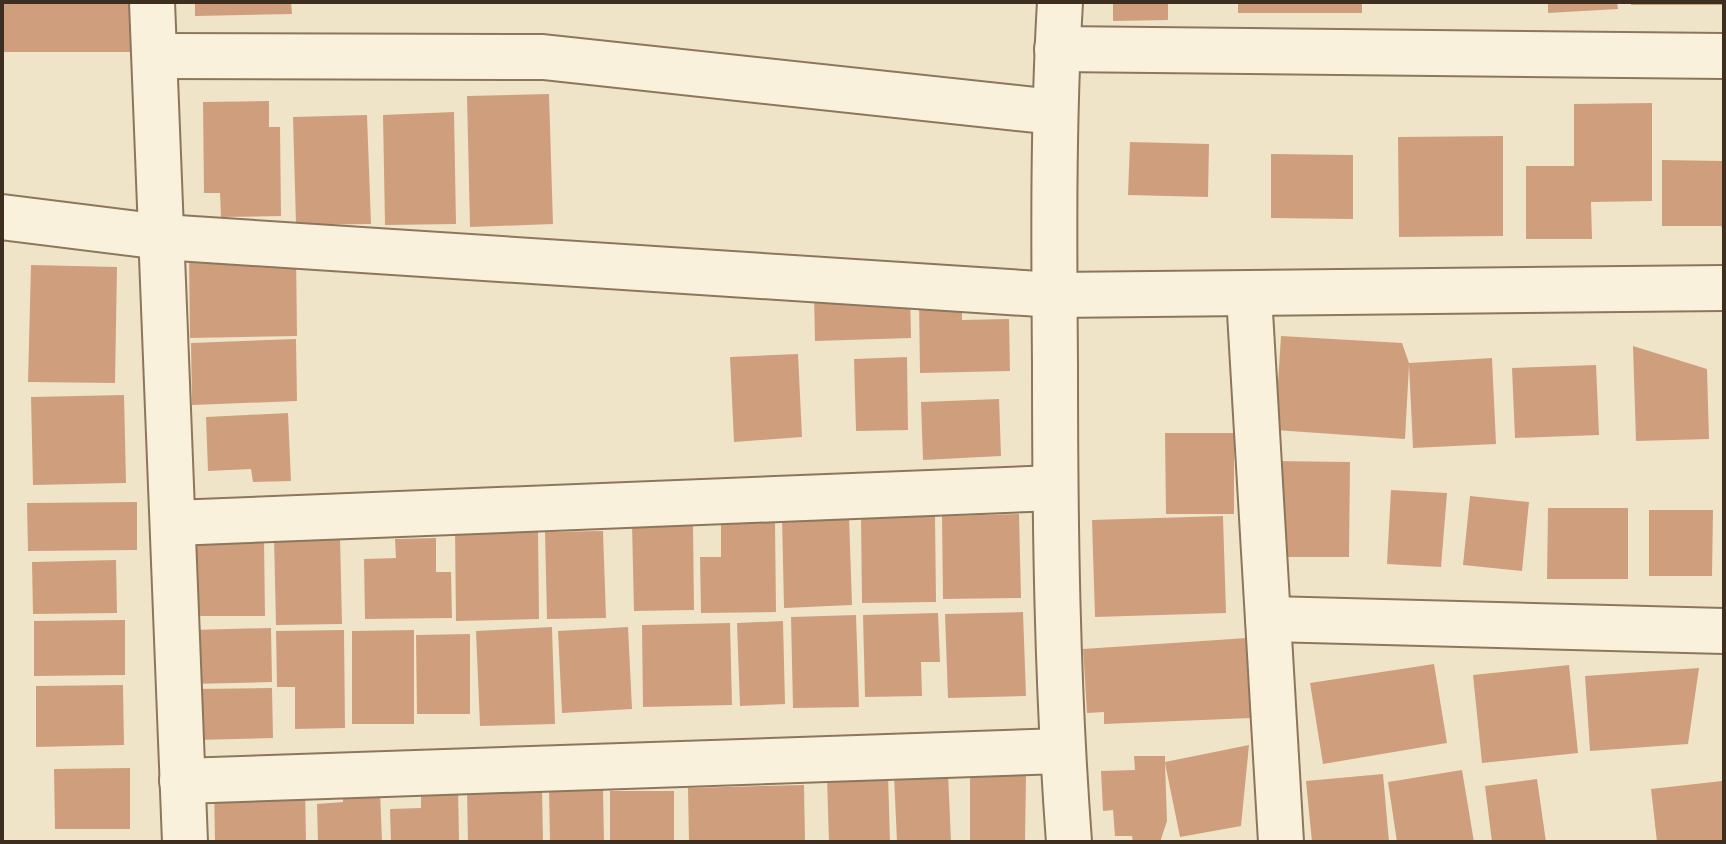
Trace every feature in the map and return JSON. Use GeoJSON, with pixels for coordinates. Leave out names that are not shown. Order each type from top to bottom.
{"type":"FeatureCollection","features":[{"type":"Feature","properties":{"kind":"street"},"geometry":{"type":"LineString","coordinates":[[152,2],[185,842]]}},
{"type":"Feature","properties":{"kind":"street"},"geometry":{"type":"LineString","coordinates":[[1060,2],[1054,112],[1055,488],[1062,751],[1069,842]]}},
{"type":"Feature","properties":{"kind":"street"},"geometry":{"type":"LineString","coordinates":[[1057,49],[1724,56]]}},
{"type":"Feature","properties":{"kind":"street"},"geometry":{"type":"LineString","coordinates":[[155,56],[543,57],[1054,112]]}},
{"type":"Feature","properties":{"kind":"street"},"geometry":{"type":"LineString","coordinates":[[2,217],[162,237],[1055,295],[1724,288]]}},
{"type":"Feature","properties":{"kind":"street"},"geometry":{"type":"LineString","coordinates":[[1249,295],[1281,842]]}},
{"type":"Feature","properties":{"kind":"street"},"geometry":{"type":"LineString","coordinates":[[173,523],[1055,488]]}},
{"type":"Feature","properties":{"kind":"street"},"geometry":{"type":"LineString","coordinates":[[1268,619],[1724,631]]}},
{"type":"Feature","properties":{"kind":"street"},"geometry":{"type":"LineString","coordinates":[[182,781],[1062,751]]}},
{"type":"Feature","properties":{"kind":"building"},"geometry":{"type":"Polygon","coordinates":[[[2,2],[133,2],[133,52],[2,52],[2,2]]]}},
{"type":"Feature","properties":{"kind":"building"},"geometry":{"type":"Polygon","coordinates":[[[195,2],[291,2],[292,14],[195,16],[195,2]]]}},
{"type":"Feature","properties":{"kind":"building"},"geometry":{"type":"Polygon","coordinates":[[[1113,2],[1168,2],[1168,20],[1113,21],[1113,2]]]}},
{"type":"Feature","properties":{"kind":"building"},"geometry":{"type":"Polygon","coordinates":[[[1238,2],[1362,2],[1362,13],[1238,13],[1238,2]]]}},
{"type":"Feature","properties":{"kind":"building"},"geometry":{"type":"Polygon","coordinates":[[[1548,2],[1617,2],[1618,9],[1548,13],[1548,2]]]}},
{"type":"Feature","properties":{"kind":"building"},"geometry":{"type":"Polygon","coordinates":[[[1631,2],[1723,2],[1723,5],[1631,5],[1631,2]]]}},
{"type":"Feature","properties":{"kind":"building"},"geometry":{"type":"Polygon","coordinates":[[[549,94],[553,224],[470,227],[467,96],[549,94]]]}},
{"type":"Feature","properties":{"kind":"building"},"geometry":{"type":"Polygon","coordinates":[[[269,101],[269,127],[280,127],[281,216],[221,217],[220,193],[204,193],[203,102],[269,101]]]}},
{"type":"Feature","properties":{"kind":"building"},"geometry":{"type":"Polygon","coordinates":[[[1652,103],[1652,201],[1591,202],[1592,239],[1526,239],[1526,166],[1574,166],[1574,104],[1652,103]]]}},
{"type":"Feature","properties":{"kind":"building"},"geometry":{"type":"Polygon","coordinates":[[[454,112],[456,224],[385,225],[383,115],[454,112]]]}},
{"type":"Feature","properties":{"kind":"building"},"geometry":{"type":"Polygon","coordinates":[[[367,115],[371,224],[296,225],[293,117],[367,115]]]}},
{"type":"Feature","properties":{"kind":"building"},"geometry":{"type":"Polygon","coordinates":[[[1503,136],[1503,236],[1399,237],[1398,137],[1503,136]]]}},
{"type":"Feature","properties":{"kind":"building"},"geometry":{"type":"Polygon","coordinates":[[[1130,142],[1209,144],[1208,197],[1128,195],[1130,142]]]}},
{"type":"Feature","properties":{"kind":"building"},"geometry":{"type":"Polygon","coordinates":[[[1271,154],[1353,155],[1353,219],[1271,218],[1271,154]]]}},
{"type":"Feature","properties":{"kind":"building"},"geometry":{"type":"Polygon","coordinates":[[[1662,160],[1724,161],[1724,233],[1721,226],[1662,226],[1662,160]]]}},
{"type":"Feature","properties":{"kind":"building"},"geometry":{"type":"Polygon","coordinates":[[[296,253],[297,336],[190,338],[189,255],[296,253]]]}},
{"type":"Feature","properties":{"kind":"building"},"geometry":{"type":"Polygon","coordinates":[[[31,265],[117,267],[115,383],[28,382],[31,265]]]}},
{"type":"Feature","properties":{"kind":"building"},"geometry":{"type":"Polygon","coordinates":[[[910,291],[911,338],[815,341],[814,293],[910,291]]]}},
{"type":"Feature","properties":{"kind":"building"},"geometry":{"type":"Polygon","coordinates":[[[962,300],[962,320],[1009,319],[1010,371],[920,373],[919,301],[962,300]]]}},
{"type":"Feature","properties":{"kind":"building"},"geometry":{"type":"Polygon","coordinates":[[[1281,336],[1402,343],[1409,363],[1492,358],[1496,444],[1413,448],[1409,365],[1405,439],[1275,430],[1281,336]]]}},
{"type":"Feature","properties":{"kind":"building"},"geometry":{"type":"Polygon","coordinates":[[[296,339],[297,401],[192,405],[191,343],[296,339]]]}},
{"type":"Feature","properties":{"kind":"building"},"geometry":{"type":"Polygon","coordinates":[[[1633,346],[1707,369],[1709,439],[1636,441],[1633,346]]]}},
{"type":"Feature","properties":{"kind":"building"},"geometry":{"type":"Polygon","coordinates":[[[798,354],[802,437],[734,442],[730,357],[798,354]]]}},
{"type":"Feature","properties":{"kind":"building"},"geometry":{"type":"Polygon","coordinates":[[[907,357],[908,430],[856,431],[854,359],[907,357]]]}},
{"type":"Feature","properties":{"kind":"building"},"geometry":{"type":"Polygon","coordinates":[[[1596,365],[1599,435],[1515,438],[1512,368],[1596,365]]]}},
{"type":"Feature","properties":{"kind":"building"},"geometry":{"type":"Polygon","coordinates":[[[124,395],[126,483],[33,485],[31,397],[124,395]]]}},
{"type":"Feature","properties":{"kind":"building"},"geometry":{"type":"Polygon","coordinates":[[[999,399],[1001,456],[923,460],[921,402],[999,399]]]}},
{"type":"Feature","properties":{"kind":"building"},"geometry":{"type":"Polygon","coordinates":[[[288,413],[291,481],[253,482],[251,469],[208,471],[206,417],[288,413]]]}},
{"type":"Feature","properties":{"kind":"building"},"geometry":{"type":"Polygon","coordinates":[[[1165,433],[1234,433],[1234,514],[1166,514],[1165,433]]]}},
{"type":"Feature","properties":{"kind":"building"},"geometry":{"type":"Polygon","coordinates":[[[1272,461],[1350,462],[1349,557],[1270,557],[1272,461]]]}},
{"type":"Feature","properties":{"kind":"building"},"geometry":{"type":"Polygon","coordinates":[[[1391,490],[1447,493],[1441,567],[1387,564],[1391,490]]]}},
{"type":"Feature","properties":{"kind":"building"},"geometry":{"type":"Polygon","coordinates":[[[1470,496],[1529,502],[1522,571],[1463,565],[1470,496]]]}},
{"type":"Feature","properties":{"kind":"building"},"geometry":{"type":"Polygon","coordinates":[[[137,502],[137,550],[28,551],[27,503],[137,502]]]}},
{"type":"Feature","properties":{"kind":"building"},"geometry":{"type":"Polygon","coordinates":[[[1548,508],[1628,508],[1628,579],[1547,579],[1548,508]]]}},
{"type":"Feature","properties":{"kind":"building"},"geometry":{"type":"Polygon","coordinates":[[[1649,510],[1713,510],[1712,576],[1649,576],[1649,510]]]}},
{"type":"Feature","properties":{"kind":"building"},"geometry":{"type":"Polygon","coordinates":[[[1019,514],[1021,598],[943,599],[942,516],[1019,514]]]}},
{"type":"Feature","properties":{"kind":"building"},"geometry":{"type":"Polygon","coordinates":[[[849,516],[852,605],[784,608],[782,517],[849,516]]]}},
{"type":"Feature","properties":{"kind":"building"},"geometry":{"type":"Polygon","coordinates":[[[861,516],[935,516],[936,602],[862,603],[861,516]]]}},
{"type":"Feature","properties":{"kind":"building"},"geometry":{"type":"Polygon","coordinates":[[[1223,516],[1226,613],[1095,617],[1092,520],[1223,516]]]}},
{"type":"Feature","properties":{"kind":"building"},"geometry":{"type":"Polygon","coordinates":[[[775,522],[776,612],[701,613],[700,557],[721,557],[721,523],[775,522]]]}},
{"type":"Feature","properties":{"kind":"building"},"geometry":{"type":"Polygon","coordinates":[[[693,523],[694,610],[634,611],[632,524],[693,523]]]}},
{"type":"Feature","properties":{"kind":"building"},"geometry":{"type":"Polygon","coordinates":[[[538,528],[539,619],[456,621],[455,529],[538,528]]]}},
{"type":"Feature","properties":{"kind":"building"},"geometry":{"type":"Polygon","coordinates":[[[603,531],[606,618],[547,619],[545,532],[603,531]]]}},
{"type":"Feature","properties":{"kind":"building"},"geometry":{"type":"Polygon","coordinates":[[[340,536],[342,624],[276,625],[274,537],[340,536]]]}},
{"type":"Feature","properties":{"kind":"building"},"geometry":{"type":"Polygon","coordinates":[[[264,538],[265,616],[193,616],[192,539],[264,538]]]}},
{"type":"Feature","properties":{"kind":"building"},"geometry":{"type":"Polygon","coordinates":[[[436,538],[436,572],[451,572],[452,618],[365,619],[364,559],[396,558],[395,539],[436,538]]]}},
{"type":"Feature","properties":{"kind":"building"},"geometry":{"type":"Polygon","coordinates":[[[116,560],[117,613],[33,614],[32,562],[116,560]]]}},
{"type":"Feature","properties":{"kind":"building"},"geometry":{"type":"Polygon","coordinates":[[[1023,612],[1026,696],[948,698],[945,614],[1023,612]]]}},
{"type":"Feature","properties":{"kind":"building"},"geometry":{"type":"Polygon","coordinates":[[[938,613],[940,662],[921,662],[922,696],[865,697],[863,615],[938,613]]]}},
{"type":"Feature","properties":{"kind":"building"},"geometry":{"type":"Polygon","coordinates":[[[856,615],[859,707],[793,708],[791,617],[856,615]]]}},
{"type":"Feature","properties":{"kind":"building"},"geometry":{"type":"Polygon","coordinates":[[[125,620],[125,675],[34,676],[34,621],[125,620]]]}},
{"type":"Feature","properties":{"kind":"building"},"geometry":{"type":"Polygon","coordinates":[[[783,621],[785,704],[740,706],[737,623],[783,621]]]}},
{"type":"Feature","properties":{"kind":"building"},"geometry":{"type":"Polygon","coordinates":[[[730,623],[732,705],[643,707],[642,625],[730,623]]]}},
{"type":"Feature","properties":{"kind":"building"},"geometry":{"type":"Polygon","coordinates":[[[552,627],[555,724],[480,726],[476,631],[552,627]]]}},
{"type":"Feature","properties":{"kind":"building"},"geometry":{"type":"Polygon","coordinates":[[[628,627],[632,709],[562,713],[558,631],[628,627]]]}},
{"type":"Feature","properties":{"kind":"building"},"geometry":{"type":"Polygon","coordinates":[[[271,628],[272,682],[191,684],[190,630],[271,628]]]}},
{"type":"Feature","properties":{"kind":"building"},"geometry":{"type":"Polygon","coordinates":[[[344,630],[345,728],[295,729],[295,687],[277,687],[276,631],[344,630]]]}},
{"type":"Feature","properties":{"kind":"building"},"geometry":{"type":"Polygon","coordinates":[[[414,630],[414,724],[352,724],[352,631],[414,630]]]}},
{"type":"Feature","properties":{"kind":"building"},"geometry":{"type":"Polygon","coordinates":[[[470,634],[470,714],[417,714],[416,635],[470,634]]]}},
{"type":"Feature","properties":{"kind":"building"},"geometry":{"type":"Polygon","coordinates":[[[1247,638],[1251,718],[1104,724],[1104,712],[1087,713],[1083,649],[1247,638]]]}},
{"type":"Feature","properties":{"kind":"building"},"geometry":{"type":"Polygon","coordinates":[[[1434,664],[1447,743],[1323,764],[1310,683],[1434,664]]]}},
{"type":"Feature","properties":{"kind":"building"},"geometry":{"type":"Polygon","coordinates":[[[1569,665],[1578,753],[1482,763],[1473,675],[1569,665]]]}},
{"type":"Feature","properties":{"kind":"building"},"geometry":{"type":"Polygon","coordinates":[[[1699,668],[1688,744],[1590,751],[1585,676],[1699,668]]]}},
{"type":"Feature","properties":{"kind":"building"},"geometry":{"type":"Polygon","coordinates":[[[123,685],[124,745],[36,747],[36,686],[123,685]]]}},
{"type":"Feature","properties":{"kind":"building"},"geometry":{"type":"Polygon","coordinates":[[[272,688],[273,738],[196,740],[195,689],[272,688]]]}},
{"type":"Feature","properties":{"kind":"building"},"geometry":{"type":"Polygon","coordinates":[[[1249,745],[1241,826],[1180,837],[1165,763],[1167,821],[1160,842],[1133,842],[1132,836],[1115,836],[1113,810],[1103,811],[1101,771],[1135,770],[1134,756],[1165,756],[1165,762],[1249,745]]]}},
{"type":"Feature","properties":{"kind":"building"},"geometry":{"type":"Polygon","coordinates":[[[130,768],[130,829],[55,829],[54,769],[130,768]]]}},
{"type":"Feature","properties":{"kind":"building"},"geometry":{"type":"Polygon","coordinates":[[[1462,770],[1474,842],[1397,842],[1388,782],[1462,770]]]}},
{"type":"Feature","properties":{"kind":"building"},"geometry":{"type":"Polygon","coordinates":[[[948,773],[951,842],[897,842],[894,776],[948,773]]]}},
{"type":"Feature","properties":{"kind":"building"},"geometry":{"type":"Polygon","coordinates":[[[888,774],[890,842],[829,842],[827,777],[888,774]]]}},
{"type":"Feature","properties":{"kind":"building"},"geometry":{"type":"Polygon","coordinates":[[[970,774],[1026,775],[1025,842],[970,842],[970,774]]]}},
{"type":"Feature","properties":{"kind":"building"},"geometry":{"type":"Polygon","coordinates":[[[1383,774],[1389,842],[1312,842],[1306,781],[1383,774]]]}},
{"type":"Feature","properties":{"kind":"building"},"geometry":{"type":"Polygon","coordinates":[[[1537,779],[1546,842],[1492,842],[1485,786],[1537,779]]]}},
{"type":"Feature","properties":{"kind":"building"},"geometry":{"type":"Polygon","coordinates":[[[1722,781],[1724,842],[1657,842],[1651,789],[1722,781]]]}},
{"type":"Feature","properties":{"kind":"building"},"geometry":{"type":"Polygon","coordinates":[[[305,784],[306,842],[215,842],[214,786],[305,784]]]}},
{"type":"Feature","properties":{"kind":"building"},"geometry":{"type":"Polygon","coordinates":[[[458,784],[459,842],[391,842],[390,809],[421,808],[421,785],[458,784]]]}},
{"type":"Feature","properties":{"kind":"building"},"geometry":{"type":"Polygon","coordinates":[[[804,785],[805,842],[689,842],[688,788],[804,785]]]}},
{"type":"Feature","properties":{"kind":"building"},"geometry":{"type":"Polygon","coordinates":[[[542,787],[543,842],[468,842],[467,788],[542,787]]]}},
{"type":"Feature","properties":{"kind":"building"},"geometry":{"type":"Polygon","coordinates":[[[603,787],[604,842],[550,842],[549,788],[603,787]]]}},
{"type":"Feature","properties":{"kind":"building"},"geometry":{"type":"Polygon","coordinates":[[[380,790],[382,842],[318,842],[317,804],[343,802],[343,791],[380,790]]]}},
{"type":"Feature","properties":{"kind":"building"},"geometry":{"type":"Polygon","coordinates":[[[610,791],[674,791],[674,842],[610,842],[610,791]]]}}]}
